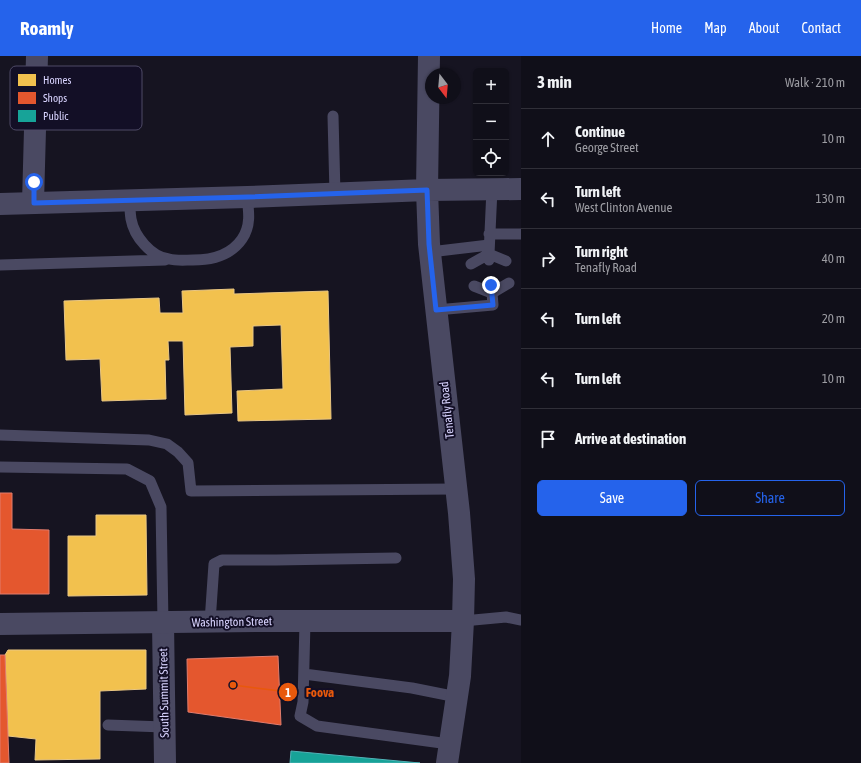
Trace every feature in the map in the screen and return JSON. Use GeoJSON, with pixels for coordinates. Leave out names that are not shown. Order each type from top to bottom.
{"type":"FeatureCollection","features":[{"type":"Feature","properties":{"kind":"street"},"geometry":{"type":"LineString","coordinates":[[37,56],[37,66]]}},
{"type":"Feature","properties":{"kind":"street","name":"Tenafly Road"},"geometry":{"type":"LineString","coordinates":[[429,56],[427,190],[430,252],[456,489],[464,580],[460,676],[448,754]]}},
{"type":"Feature","properties":{"kind":"street"},"geometry":{"type":"LineString","coordinates":[[34,203],[35,130]]}},
{"type":"Feature","properties":{"kind":"street"},"geometry":{"type":"LineString","coordinates":[[0,204],[427,190],[521,189]]}},
{"type":"Feature","properties":{"kind":"street","name":"Washington Street"},"geometry":{"type":"LineString","coordinates":[[0,624],[258,621],[463,622]]}},
{"type":"Feature","properties":{"kind":"street","name":"South Summit Street"},"geometry":{"type":"LineString","coordinates":[[163,622],[165,763]]}},
{"type":"Feature","properties":{"kind":"lane"},"geometry":{"type":"LineString","coordinates":[[333,116],[335,194]]}},
{"type":"Feature","properties":{"kind":"lane"},"geometry":{"type":"LineString","coordinates":[[489,249],[492,189]]}},
{"type":"Feature","properties":{"kind":"lane"},"geometry":{"type":"LineString","coordinates":[[0,265],[207,260],[216,258],[236,246],[242,239],[247,229],[249,218],[248,197]]}},
{"type":"Feature","properties":{"kind":"lane"},"geometry":{"type":"LineString","coordinates":[[129,200],[131,220],[140,239],[150,250],[168,260]]}},
{"type":"Feature","properties":{"kind":"lane"},"geometry":{"type":"LineString","coordinates":[[471,264],[489,249],[521,234]]}},
{"type":"Feature","properties":{"kind":"lane"},"geometry":{"type":"LineString","coordinates":[[430,252],[489,249],[506,261]]}},
{"type":"Feature","properties":{"kind":"lane"},"geometry":{"type":"LineString","coordinates":[[474,286],[492,289],[509,283]]}},
{"type":"Feature","properties":{"kind":"lane"},"geometry":{"type":"LineString","coordinates":[[436,310],[493,305],[492,289]]}},
{"type":"Feature","properties":{"kind":"lane"},"geometry":{"type":"LineString","coordinates":[[0,435],[149,440],[167,444],[178,452],[188,463],[191,491],[456,489]]}},
{"type":"Feature","properties":{"kind":"lane"},"geometry":{"type":"LineString","coordinates":[[0,467],[127,469],[150,481],[161,507],[163,622]]}},
{"type":"Feature","properties":{"kind":"lane"},"geometry":{"type":"LineString","coordinates":[[210,622],[214,564],[222,560],[396,558]]}},
{"type":"Feature","properties":{"kind":"lane"},"geometry":{"type":"LineString","coordinates":[[463,622],[506,617],[521,620]]}},
{"type":"Feature","properties":{"kind":"lane"},"geometry":{"type":"LineString","coordinates":[[305,622],[303,702],[300,716],[317,726],[448,754]]}},
{"type":"Feature","properties":{"kind":"lane"},"geometry":{"type":"LineString","coordinates":[[304,674],[412,688],[457,697]]}},
{"type":"Feature","properties":{"kind":"lane"},"geometry":{"type":"LineString","coordinates":[[108,725],[164,727]]}},
{"type":"Feature","properties":{"kind":"building: Homes"},"geometry":{"type":"Polygon","coordinates":[[[234,289],[234,294],[328,291],[331,419],[238,421],[237,391],[283,389],[281,325],[253,326],[253,346],[230,347],[232,413],[185,415],[183,341],[168,341],[169,360],[165,360],[166,399],[102,401],[100,359],[66,360],[64,301],[159,298],[160,313],[183,313],[182,291],[234,289]]]}},
{"type":"Feature","properties":{"kind":"building: Homes"},"geometry":{"type":"Polygon","coordinates":[[[96,515],[146,515],[147,595],[68,596],[68,536],[96,536],[96,515]]]}},
{"type":"Feature","properties":{"kind":"building: Homes"},"geometry":{"type":"Polygon","coordinates":[[[8,650],[146,650],[146,689],[100,691],[100,759],[35,760],[36,739],[8,736],[5,655],[8,650]]]}},
{"type":"Feature","properties":{"kind":"building: Shops"},"geometry":{"type":"Polygon","coordinates":[[[0,493],[12,493],[12,529],[49,530],[49,594],[0,594],[0,493]]]}},
{"type":"Feature","properties":{"kind":"building: Shops"},"geometry":{"type":"Polygon","coordinates":[[[0,655],[5,655],[9,763],[0,763],[0,655]]]}},
{"type":"Feature","properties":{"kind":"building: Shops"},"geometry":{"type":"Polygon","coordinates":[[[278,656],[281,725],[188,712],[187,659],[278,656]]]}},
{"type":"Feature","properties":{"kind":"building: Public"},"geometry":{"type":"Polygon","coordinates":[[[291,751],[420,763],[290,763],[291,751]]]}},
{"type":"Feature","properties":{"kind":"place","name":"Foova"},"geometry":{"type":"Point","coordinates":[233,685]}},
{"type":"Feature","properties":{"kind":"route"},"geometry":{"type":"LineString","coordinates":[[34,182],[34,203],[427,190],[429,244],[436,310],[493,305],[491,285]]}}]}
